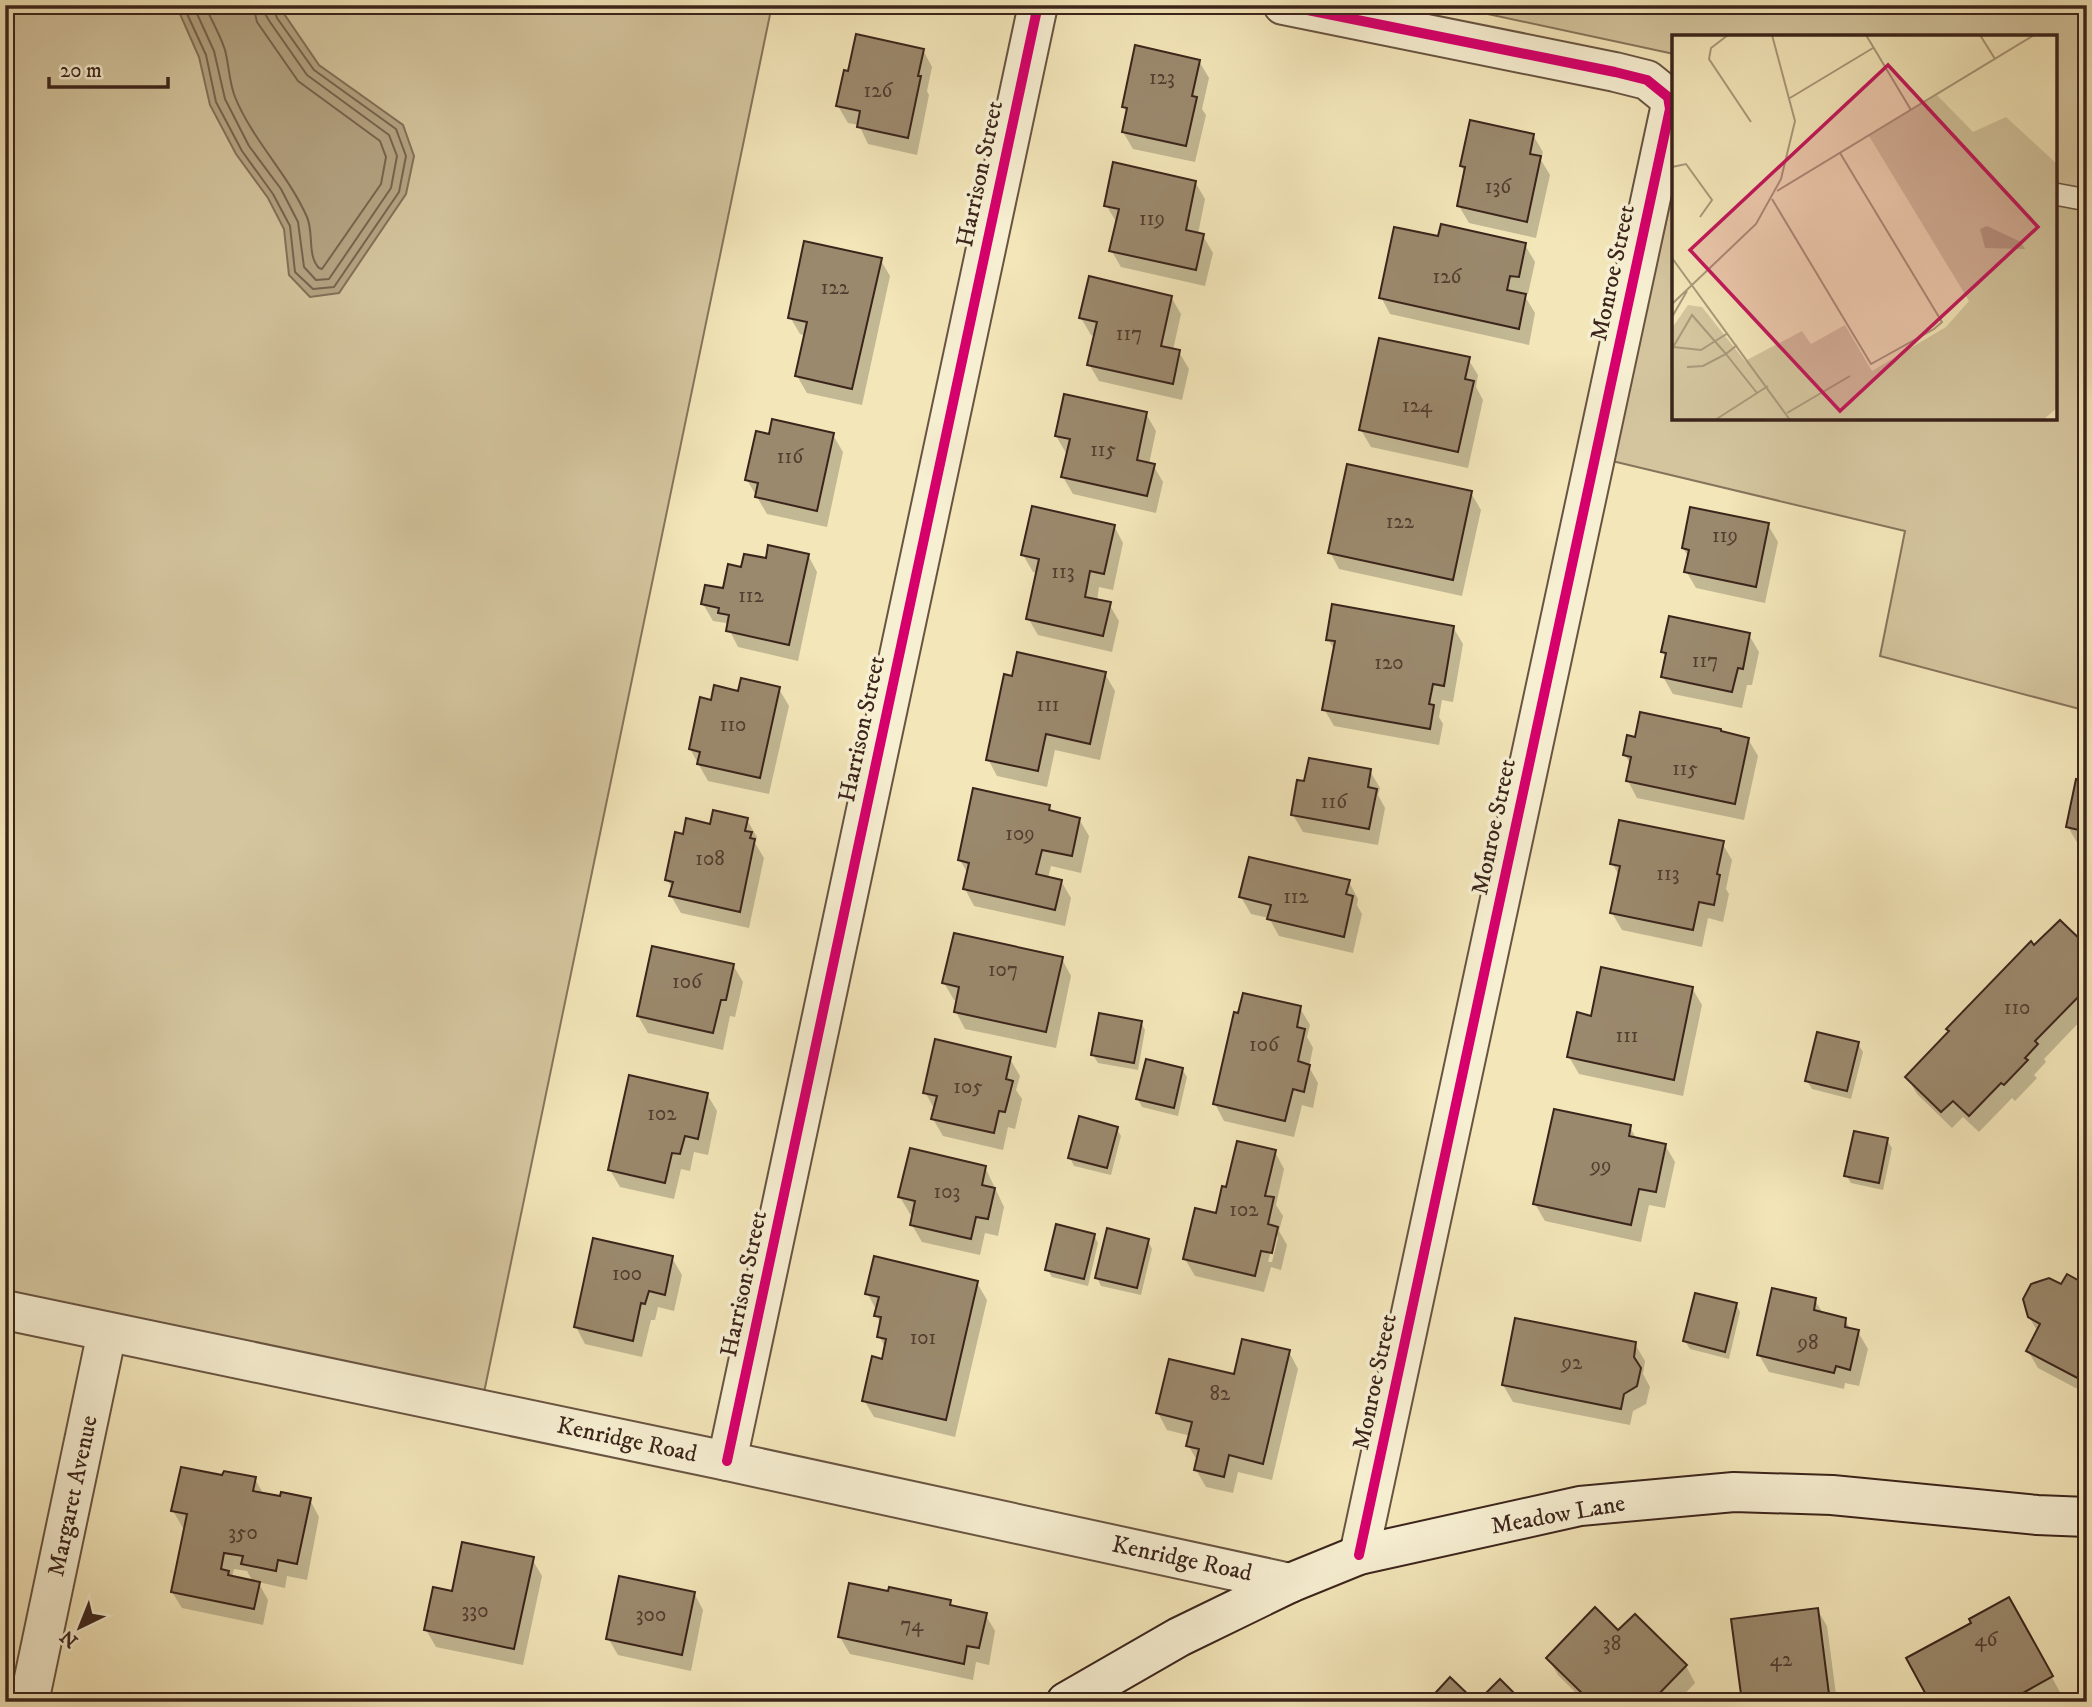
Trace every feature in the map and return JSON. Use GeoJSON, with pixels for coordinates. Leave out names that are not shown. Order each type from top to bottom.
{"type":"FeatureCollection","features":[{"type":"Feature","properties":{"kind":"street","name":"Harrison Street"},"geometry":{"type":"LineString","coordinates":[[727,1461],[1038,5]]}},
{"type":"Feature","properties":{"kind":"street","name":"Monroe Street"},"geometry":{"type":"LineString","coordinates":[[1283,5],[1647,80],[1668,97],[1670,108],[1359,1555]]}},
{"type":"Feature","properties":{"kind":"street","name":"Kenridge Road"},"geometry":{"type":"LineString","coordinates":[[5,1310],[727,1461],[1290,1583]]}},
{"type":"Feature","properties":{"kind":"street","name":"Margaret Avenue"},"geometry":{"type":"LineString","coordinates":[[29,1702],[107,1332]]}},
{"type":"Feature","properties":{"kind":"street","name":"Meadow Lane"},"geometry":{"type":"LineString","coordinates":[[1066,1702],[1179,1637],[1290,1583],[1359,1555],[1580,1506],[1734,1492],[1832,1495],[2037,1515],[2087,1517]]}},
{"type":"Feature","properties":{"kind":"lane"},"geometry":{"type":"LineString","coordinates":[[2057,194],[2087,201]]}},
{"type":"Feature","properties":{"kind":"shaded area"},"geometry":{"type":"Polygon","coordinates":[[[5,5],[772,5],[481,1407],[5,1306],[5,5]]]}},
{"type":"Feature","properties":{"kind":"shaded area"},"geometry":{"type":"Polygon","coordinates":[[[1446,5],[2087,5],[2087,711],[1880,656],[1905,531],[1612,461],[1672,195],[1672,420],[2057,420],[2057,35],[1672,35],[1672,54],[1446,5]]]}},
{"type":"Feature","properties":{"kind":"water"},"geometry":{"type":"Polygon","coordinates":[[[176,5],[278,5],[319,65],[403,125],[414,156],[406,194],[339,293],[310,297],[289,275],[284,229],[268,198],[236,154],[210,105],[199,57],[176,5]]]}},
{"type":"Feature","properties":{"kind":"building"},"geometry":{"type":"Polygon","coordinates":[[[856,34],[924,49],[908,138],[857,127],[860,111],[836,106],[844,70],[848,71],[856,34]]]}},
{"type":"Feature","properties":{"kind":"building"},"geometry":{"type":"Polygon","coordinates":[[[1135,45],[1200,60],[1192,96],[1197,97],[1186,146],[1122,132],[1127,108],[1122,107],[1135,45]]]}},
{"type":"Feature","properties":{"kind":"building"},"geometry":{"type":"Polygon","coordinates":[[[1470,120],[1534,134],[1530,154],[1541,156],[1527,222],[1457,206],[1465,167],[1460,166],[1470,120]]]}},
{"type":"Feature","properties":{"kind":"building"},"geometry":{"type":"Polygon","coordinates":[[[1113,162],[1196,181],[1186,230],[1204,234],[1196,270],[1109,251],[1119,209],[1104,206],[1113,162]]]}},
{"type":"Feature","properties":{"kind":"building"},"geometry":{"type":"Polygon","coordinates":[[[1441,224],[1526,243],[1519,277],[1510,276],[1507,290],[1526,294],[1519,329],[1379,298],[1394,227],[1438,236],[1441,224]]]}},
{"type":"Feature","properties":{"kind":"building"},"geometry":{"type":"Polygon","coordinates":[[[804,241],[882,258],[852,389],[795,376],[807,322],[788,318],[804,241]]]}},
{"type":"Feature","properties":{"kind":"building"},"geometry":{"type":"Polygon","coordinates":[[[1089,276],[1172,296],[1161,346],[1180,350],[1173,384],[1087,365],[1097,322],[1079,318],[1089,276]]]}},
{"type":"Feature","properties":{"kind":"building"},"geometry":{"type":"Polygon","coordinates":[[[1379,338],[1470,357],[1465,379],[1474,381],[1458,452],[1359,430],[1379,338]]]}},
{"type":"Feature","properties":{"kind":"building"},"geometry":{"type":"Polygon","coordinates":[[[1064,394],[1147,412],[1137,460],[1155,464],[1147,496],[1061,477],[1070,439],[1055,436],[1064,394]]]}},
{"type":"Feature","properties":{"kind":"building"},"geometry":{"type":"Polygon","coordinates":[[[772,419],[834,433],[817,511],[755,497],[758,483],[745,480],[756,431],[769,434],[772,419]]]}},
{"type":"Feature","properties":{"kind":"building"},"geometry":{"type":"Polygon","coordinates":[[[1347,464],[1472,491],[1453,580],[1328,553],[1347,464]]]}},
{"type":"Feature","properties":{"kind":"building"},"geometry":{"type":"Polygon","coordinates":[[[1032,506],[1115,525],[1104,574],[1090,571],[1085,597],[1111,602],[1103,636],[1026,619],[1039,559],[1021,555],[1032,506]]]}},
{"type":"Feature","properties":{"kind":"building"},"geometry":{"type":"Polygon","coordinates":[[[1690,507],[1769,523],[1756,587],[1684,572],[1689,550],[1682,548],[1690,507]]]}},
{"type":"Feature","properties":{"kind":"building"},"geometry":{"type":"Polygon","coordinates":[[[768,545],[809,554],[789,645],[726,631],[729,615],[718,613],[719,608],[701,604],[705,585],[723,588],[728,564],[741,567],[744,554],[766,558],[768,545]]]}},
{"type":"Feature","properties":{"kind":"building"},"geometry":{"type":"Polygon","coordinates":[[[1332,604],[1454,626],[1444,686],[1433,684],[1429,704],[1434,705],[1430,729],[1322,710],[1335,641],[1326,640],[1332,604]]]}},
{"type":"Feature","properties":{"kind":"building"},"geometry":{"type":"Polygon","coordinates":[[[1669,616],[1750,633],[1743,669],[1738,668],[1732,692],[1661,677],[1666,653],[1661,652],[1669,616]]]}},
{"type":"Feature","properties":{"kind":"building"},"geometry":{"type":"Polygon","coordinates":[[[1017,652],[1106,672],[1090,744],[1046,734],[1038,771],[986,760],[1004,674],[1012,676],[1017,652]]]}},
{"type":"Feature","properties":{"kind":"building"},"geometry":{"type":"Polygon","coordinates":[[[741,678],[780,687],[760,778],[697,764],[700,752],[689,749],[700,697],[711,700],[714,685],[738,691],[741,678]]]}},
{"type":"Feature","properties":{"kind":"building"},"geometry":{"type":"Polygon","coordinates":[[[1640,712],[1721,729],[1749,738],[1735,804],[1626,781],[1631,757],[1623,755],[1627,735],[1635,737],[1640,712]]]}},
{"type":"Feature","properties":{"kind":"building"},"geometry":{"type":"Polygon","coordinates":[[[1309,758],[1371,769],[1368,787],[1377,789],[1369,829],[1291,815],[1297,780],[1304,781],[1309,758]]]}},
{"type":"Feature","properties":{"kind":"building"},"geometry":{"type":"Polygon","coordinates":[[[2076,779],[2087,782],[2087,832],[2066,827],[2076,779]]]}},
{"type":"Feature","properties":{"kind":"building"},"geometry":{"type":"Polygon","coordinates":[[[973,788],[1050,805],[1049,810],[1080,818],[1072,856],[1042,850],[1036,874],[1062,880],[1055,910],[963,889],[969,863],[958,860],[973,788]]]}},
{"type":"Feature","properties":{"kind":"building"},"geometry":{"type":"Polygon","coordinates":[[[713,810],[748,818],[745,831],[752,832],[750,838],[755,839],[740,912],[669,896],[673,882],[665,880],[675,832],[683,834],[686,818],[710,824],[713,810]]]}},
{"type":"Feature","properties":{"kind":"building"},"geometry":{"type":"Polygon","coordinates":[[[1619,820],[1724,841],[1714,905],[1699,902],[1693,930],[1610,913],[1620,866],[1610,864],[1619,820]]]}},
{"type":"Feature","properties":{"kind":"building"},"geometry":{"type":"Polygon","coordinates":[[[1249,857],[1350,880],[1346,894],[1353,896],[1344,937],[1267,919],[1271,905],[1239,897],[1249,857]]]}},
{"type":"Feature","properties":{"kind":"building"},"geometry":{"type":"Polygon","coordinates":[[[2060,920],[2087,946],[2087,988],[2035,1041],[2038,1044],[2025,1058],[2028,1060],[1969,1116],[1953,1101],[1941,1112],[1905,1077],[1949,1031],[1946,1029],[2031,941],[2034,945],[2060,920]]]}},
{"type":"Feature","properties":{"kind":"building"},"geometry":{"type":"Polygon","coordinates":[[[954,933],[1063,957],[1046,1032],[954,1012],[959,987],[942,983],[954,933]]]}},
{"type":"Feature","properties":{"kind":"building"},"geometry":{"type":"Polygon","coordinates":[[[652,946],[734,964],[726,1000],[721,1000],[713,1033],[637,1016],[652,946]]]}},
{"type":"Feature","properties":{"kind":"building"},"geometry":{"type":"Polygon","coordinates":[[[1601,967],[1693,987],[1674,1080],[1567,1057],[1577,1012],[1591,1016],[1601,967]]]}},
{"type":"Feature","properties":{"kind":"building"},"geometry":{"type":"Polygon","coordinates":[[[1243,993],[1301,1006],[1297,1027],[1305,1029],[1298,1061],[1310,1065],[1304,1092],[1293,1089],[1285,1121],[1213,1104],[1234,1012],[1238,1013],[1243,993]]]}},
{"type":"Feature","properties":{"kind":"building"},"geometry":{"type":"Polygon","coordinates":[[[1099,1013],[1142,1021],[1134,1063],[1091,1055],[1099,1013]]]}},
{"type":"Feature","properties":{"kind":"building"},"geometry":{"type":"Polygon","coordinates":[[[1817,1032],[1859,1042],[1847,1091],[1805,1081],[1817,1032]]]}},
{"type":"Feature","properties":{"kind":"building"},"geometry":{"type":"Polygon","coordinates":[[[935,1039],[1011,1057],[1006,1079],[1013,1081],[1005,1112],[999,1111],[994,1133],[931,1119],[937,1096],[923,1093],[935,1039]]]}},
{"type":"Feature","properties":{"kind":"building"},"geometry":{"type":"Polygon","coordinates":[[[1146,1059],[1183,1068],[1174,1108],[1136,1099],[1146,1059]]]}},
{"type":"Feature","properties":{"kind":"building"},"geometry":{"type":"Polygon","coordinates":[[[629,1075],[708,1093],[698,1139],[685,1136],[680,1154],[672,1153],[665,1183],[608,1170],[629,1075]]]}},
{"type":"Feature","properties":{"kind":"building"},"geometry":{"type":"Polygon","coordinates":[[[1554,1109],[1631,1125],[1629,1136],[1666,1144],[1656,1192],[1639,1189],[1631,1225],[1533,1204],[1554,1109]]]}},
{"type":"Feature","properties":{"kind":"building"},"geometry":{"type":"Polygon","coordinates":[[[1079,1116],[1118,1127],[1107,1168],[1068,1158],[1079,1116]]]}},
{"type":"Feature","properties":{"kind":"building"},"geometry":{"type":"Polygon","coordinates":[[[1854,1131],[1888,1138],[1879,1183],[1844,1176],[1854,1131]]]}},
{"type":"Feature","properties":{"kind":"building"},"geometry":{"type":"Polygon","coordinates":[[[1237,1141],[1276,1150],[1265,1196],[1274,1197],[1268,1224],[1278,1227],[1272,1253],[1261,1251],[1255,1276],[1183,1259],[1195,1208],[1216,1213],[1222,1186],[1226,1187],[1237,1141]]]}},
{"type":"Feature","properties":{"kind":"building"},"geometry":{"type":"Polygon","coordinates":[[[910,1148],[986,1166],[982,1185],[995,1188],[988,1219],[976,1217],[971,1239],[910,1225],[915,1201],[898,1197],[910,1148]]]}},
{"type":"Feature","properties":{"kind":"building"},"geometry":{"type":"Polygon","coordinates":[[[1056,1224],[1095,1234],[1084,1279],[1045,1270],[1056,1224]]]}},
{"type":"Feature","properties":{"kind":"building"},"geometry":{"type":"Polygon","coordinates":[[[1107,1228],[1149,1239],[1137,1288],[1095,1278],[1107,1228]]]}},
{"type":"Feature","properties":{"kind":"building"},"geometry":{"type":"Polygon","coordinates":[[[593,1238],[673,1256],[665,1295],[649,1291],[645,1304],[641,1303],[633,1341],[574,1327],[593,1238]]]}},
{"type":"Feature","properties":{"kind":"building"},"geometry":{"type":"Polygon","coordinates":[[[874,1256],[978,1281],[946,1420],[862,1401],[872,1356],[882,1359],[886,1339],[877,1337],[881,1317],[874,1316],[879,1297],[865,1294],[874,1256]]]}},
{"type":"Feature","properties":{"kind":"building"},"geometry":{"type":"Polygon","coordinates":[[[2067,1274],[2085,1284],[2087,1281],[2087,1383],[2026,1351],[2040,1324],[2028,1317],[2023,1299],[2031,1284],[2049,1278],[2061,1284],[2067,1274]]]}},
{"type":"Feature","properties":{"kind":"building"},"geometry":{"type":"Polygon","coordinates":[[[1772,1288],[1816,1298],[1814,1310],[1846,1318],[1845,1327],[1859,1330],[1850,1370],[1836,1366],[1834,1373],[1757,1355],[1772,1288]]]}},
{"type":"Feature","properties":{"kind":"building"},"geometry":{"type":"Polygon","coordinates":[[[1695,1293],[1737,1303],[1725,1352],[1683,1341],[1695,1293]]]}},
{"type":"Feature","properties":{"kind":"building"},"geometry":{"type":"Polygon","coordinates":[[[1515,1318],[1636,1342],[1634,1357],[1641,1368],[1637,1386],[1624,1394],[1621,1409],[1502,1385],[1515,1318]]]}},
{"type":"Feature","properties":{"kind":"building"},"geometry":{"type":"Polygon","coordinates":[[[1242,1339],[1290,1350],[1263,1464],[1229,1455],[1224,1477],[1194,1470],[1199,1449],[1186,1446],[1192,1422],[1156,1413],[1169,1359],[1234,1374],[1242,1339]]]}},
{"type":"Feature","properties":{"kind":"building"},"geometry":{"type":"Polygon","coordinates":[[[181,1467],[222,1475],[224,1471],[256,1477],[253,1491],[280,1496],[281,1492],[311,1498],[297,1564],[278,1560],[276,1571],[241,1564],[243,1556],[224,1553],[221,1569],[229,1571],[228,1575],[260,1582],[254,1609],[171,1592],[187,1514],[171,1511],[181,1467]]]}},
{"type":"Feature","properties":{"kind":"building"},"geometry":{"type":"Polygon","coordinates":[[[462,1542],[534,1557],[514,1649],[424,1630],[433,1587],[452,1591],[462,1542]]]}},
{"type":"Feature","properties":{"kind":"building"},"geometry":{"type":"Polygon","coordinates":[[[619,1576],[695,1592],[682,1655],[606,1639],[619,1576]]]}},
{"type":"Feature","properties":{"kind":"building"},"geometry":{"type":"Polygon","coordinates":[[[849,1583],[888,1591],[889,1587],[951,1600],[950,1605],[987,1613],[979,1648],[967,1646],[964,1664],[838,1637],[849,1583]]]}},
{"type":"Feature","properties":{"kind":"building"},"geometry":{"type":"Polygon","coordinates":[[[2009,1597],[2053,1676],[2007,1702],[1930,1702],[1906,1658],[1971,1623],[1969,1619],[2009,1597]]]}},
{"type":"Feature","properties":{"kind":"building"},"geometry":{"type":"Polygon","coordinates":[[[1595,1607],[1618,1630],[1635,1614],[1687,1665],[1651,1702],[1591,1702],[1546,1658],[1595,1607]]]}},
{"type":"Feature","properties":{"kind":"building"},"geometry":{"type":"Polygon","coordinates":[[[1818,1608],[1830,1702],[1742,1702],[1731,1619],[1818,1608]]]}},
{"type":"Feature","properties":{"kind":"building"},"geometry":{"type":"Polygon","coordinates":[[[1450,1677],[1476,1702],[1427,1702],[1450,1677]]]}},
{"type":"Feature","properties":{"kind":"building"},"geometry":{"type":"Polygon","coordinates":[[[1500,1679],[1523,1702],[1477,1702],[1500,1679]]]}},
{"type":"Feature","properties":{"kind":"building"},"geometry":{"type":"Polygon","coordinates":[[[129,1694],[165,1702],[127,1702],[129,1694]]]}},
{"type":"Feature","properties":{"kind":"cycle path"},"geometry":{"type":"LineString","coordinates":[[727,1461],[1038,5]]}},
{"type":"Feature","properties":{"kind":"cycle path"},"geometry":{"type":"LineString","coordinates":[[1283,5],[1647,80],[1668,97],[1670,109],[1359,1555]]}}]}
